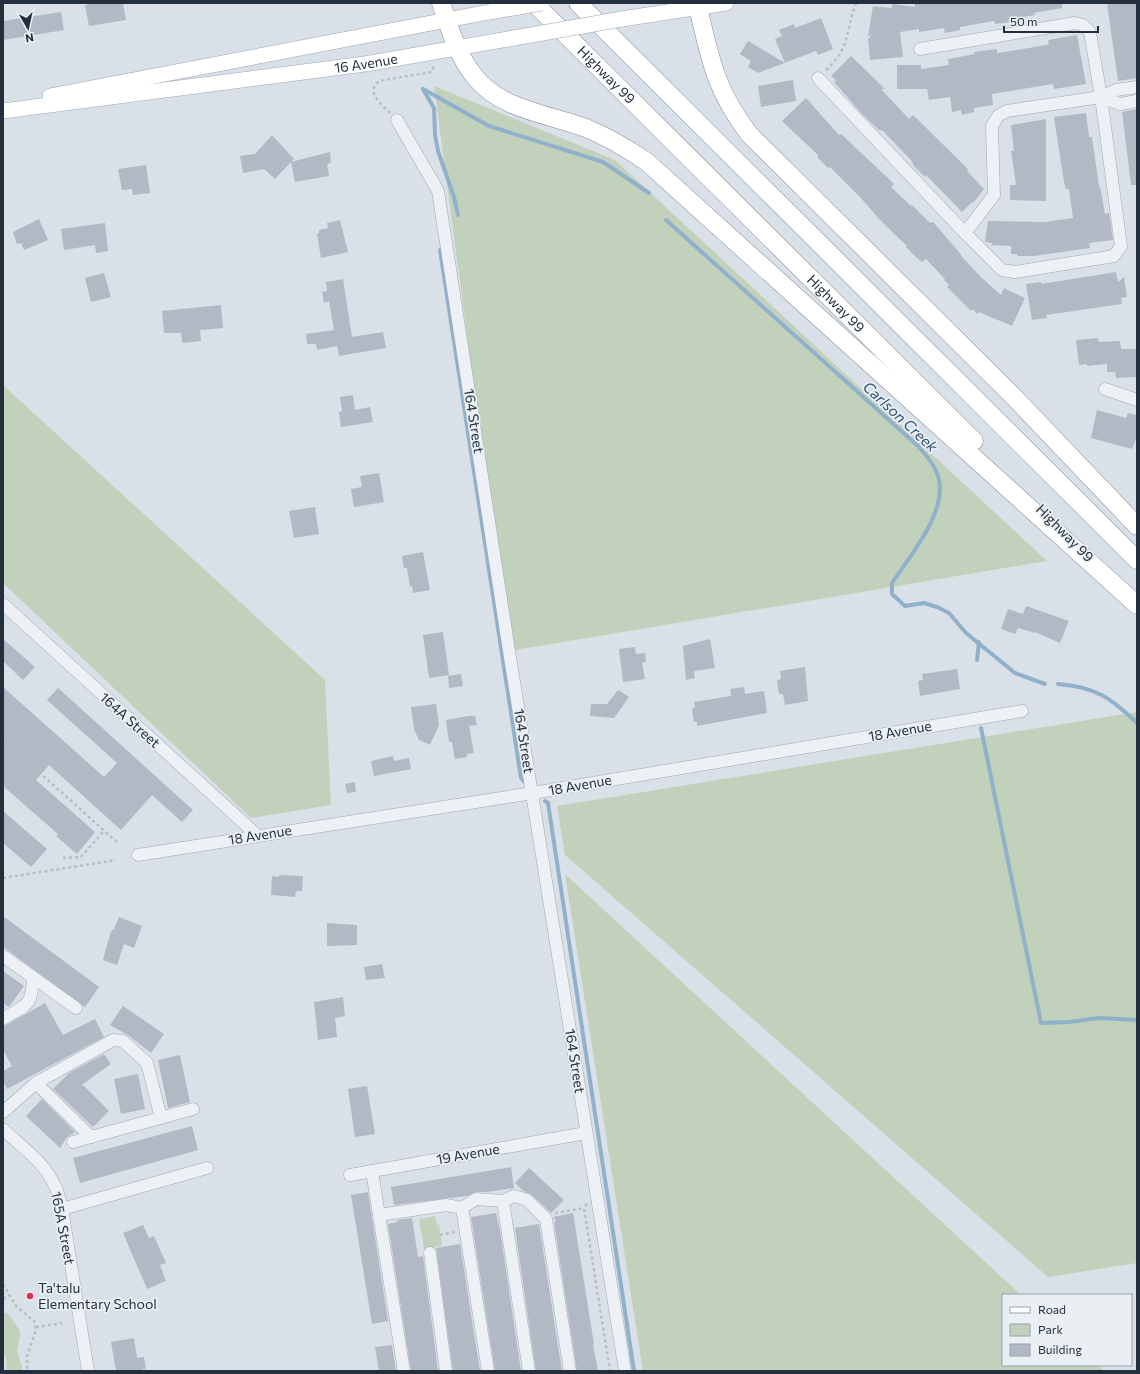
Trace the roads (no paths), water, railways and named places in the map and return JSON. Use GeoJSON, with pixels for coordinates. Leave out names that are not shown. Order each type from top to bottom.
{"type":"FeatureCollection","features":[{"type":"Feature","properties":{"kind":"highway"},"geometry":{"type":"LineString","coordinates":[[441,3],[457,49],[475,77],[486,89],[517,106],[562,120],[603,136],[628,149],[647,162],[1137,605]]}},
{"type":"Feature","properties":{"kind":"highway","name":"Highway 99"},"geometry":{"type":"LineString","coordinates":[[534,3],[1137,605]]}},
{"type":"Feature","properties":{"kind":"highway"},"geometry":{"type":"LineString","coordinates":[[578,3],[1137,560]]}},
{"type":"Feature","properties":{"kind":"highway"},"geometry":{"type":"LineString","coordinates":[[697,5],[715,77],[728,104],[749,134],[1013,396],[1137,526]]}},
{"type":"Feature","properties":{"kind":"main road","name":"16 Avenue"},"geometry":{"type":"LineString","coordinates":[[3,105],[542,3]]}},
{"type":"Feature","properties":{"kind":"main road","name":"16 Avenue"},"geometry":{"type":"LineString","coordinates":[[3,111],[365,64],[457,49],[697,5],[726,3]]}},
{"type":"Feature","properties":{"kind":"street"},"geometry":{"type":"LineString","coordinates":[[818,78],[964,233],[1002,270],[1008,272],[1114,256],[1119,252],[1121,246],[1101,97],[1090,32],[1084,26],[1075,23],[920,49]]}},
{"type":"Feature","properties":{"kind":"street"},"geometry":{"type":"LineString","coordinates":[[964,233],[994,195],[992,126],[998,116],[1007,111],[1101,97],[1116,90],[1137,86]]}},
{"type":"Feature","properties":{"kind":"street"},"geometry":{"type":"LineString","coordinates":[[1101,97],[1120,104],[1137,102]]}},
{"type":"Feature","properties":{"kind":"street","name":"164 Street"},"geometry":{"type":"LineString","coordinates":[[397,120],[438,191],[586,1133],[625,1371]]}},
{"type":"Feature","properties":{"kind":"street"},"geometry":{"type":"LineString","coordinates":[[1105,389],[1137,400]]}},
{"type":"Feature","properties":{"kind":"street","name":"164A Street"},"geometry":{"type":"LineString","coordinates":[[3,604],[257,836]]}},
{"type":"Feature","properties":{"kind":"street","name":"18 Avenue"},"geometry":{"type":"LineString","coordinates":[[138,855],[533,793],[1022,711]]}},
{"type":"Feature","properties":{"kind":"street"},"geometry":{"type":"LineString","coordinates":[[3,956],[76,1008]]}},
{"type":"Feature","properties":{"kind":"street"},"geometry":{"type":"LineString","coordinates":[[3,1019],[30,1001],[33,993],[33,977]]}},
{"type":"Feature","properties":{"kind":"street"},"geometry":{"type":"LineString","coordinates":[[3,1112],[36,1083],[113,1040],[118,1039],[123,1040],[147,1063],[161,1118]]}},
{"type":"Feature","properties":{"kind":"street"},"geometry":{"type":"LineString","coordinates":[[36,1083],[91,1137]]}},
{"type":"Feature","properties":{"kind":"street"},"geometry":{"type":"LineString","coordinates":[[73,1142],[193,1109]]}},
{"type":"Feature","properties":{"kind":"street","name":"165A Street"},"geometry":{"type":"LineString","coordinates":[[3,1129],[48,1174],[56,1190],[62,1209],[88,1371]]}},
{"type":"Feature","properties":{"kind":"street","name":"19 Avenue"},"geometry":{"type":"LineString","coordinates":[[350,1175],[586,1133]]}},
{"type":"Feature","properties":{"kind":"street"},"geometry":{"type":"LineString","coordinates":[[62,1209],[207,1168]]}},
{"type":"Feature","properties":{"kind":"street"},"geometry":{"type":"LineString","coordinates":[[372,1171],[404,1371]]}},
{"type":"Feature","properties":{"kind":"street"},"geometry":{"type":"LineString","coordinates":[[379,1215],[446,1205],[462,1208],[476,1200],[503,1201],[514,1196],[527,1200],[546,1219],[570,1371]]}},
{"type":"Feature","properties":{"kind":"street"},"geometry":{"type":"LineString","coordinates":[[503,1201],[529,1371]]}},
{"type":"Feature","properties":{"kind":"street"},"geometry":{"type":"LineString","coordinates":[[462,1208],[488,1371]]}},
{"type":"Feature","properties":{"kind":"street"},"geometry":{"type":"LineString","coordinates":[[430,1253],[446,1371]]}},
{"type":"Feature","properties":{"kind":"waterway"},"geometry":{"type":"LineString","coordinates":[[423,89],[489,126],[603,162],[649,193]]}},
{"type":"Feature","properties":{"kind":"waterway"},"geometry":{"type":"LineString","coordinates":[[423,89],[434,108],[435,135],[438,151],[454,197],[458,215]]}},
{"type":"Feature","properties":{"kind":"waterway","name":"Carlson Creek"},"geometry":{"type":"LineString","coordinates":[[666,220],[918,446],[932,464],[936,471],[940,485],[939,499],[927,530],[892,583],[892,594],[905,606],[924,603],[949,613],[966,633],[1015,673],[1045,684]]}},
{"type":"Feature","properties":{"kind":"waterway"},"geometry":{"type":"LineString","coordinates":[[440,250],[521,778],[527,784]]}},
{"type":"Feature","properties":{"kind":"waterway"},"geometry":{"type":"LineString","coordinates":[[977,660],[979,642]]}},
{"type":"Feature","properties":{"kind":"waterway"},"geometry":{"type":"LineString","coordinates":[[1058,684],[1083,688],[1102,695],[1111,700],[1137,723]]}},
{"type":"Feature","properties":{"kind":"waterway"},"geometry":{"type":"LineString","coordinates":[[981,728],[1041,1023],[1069,1022],[1099,1018],[1137,1020]]}},
{"type":"Feature","properties":{"kind":"waterway"},"geometry":{"type":"LineString","coordinates":[[545,801],[548,803],[634,1371]]}},
{"type":"Feature","properties":{"kind":"place","name":"Ta'talu Elementary School"},"geometry":{"type":"Point","coordinates":[30,1296]}}]}
